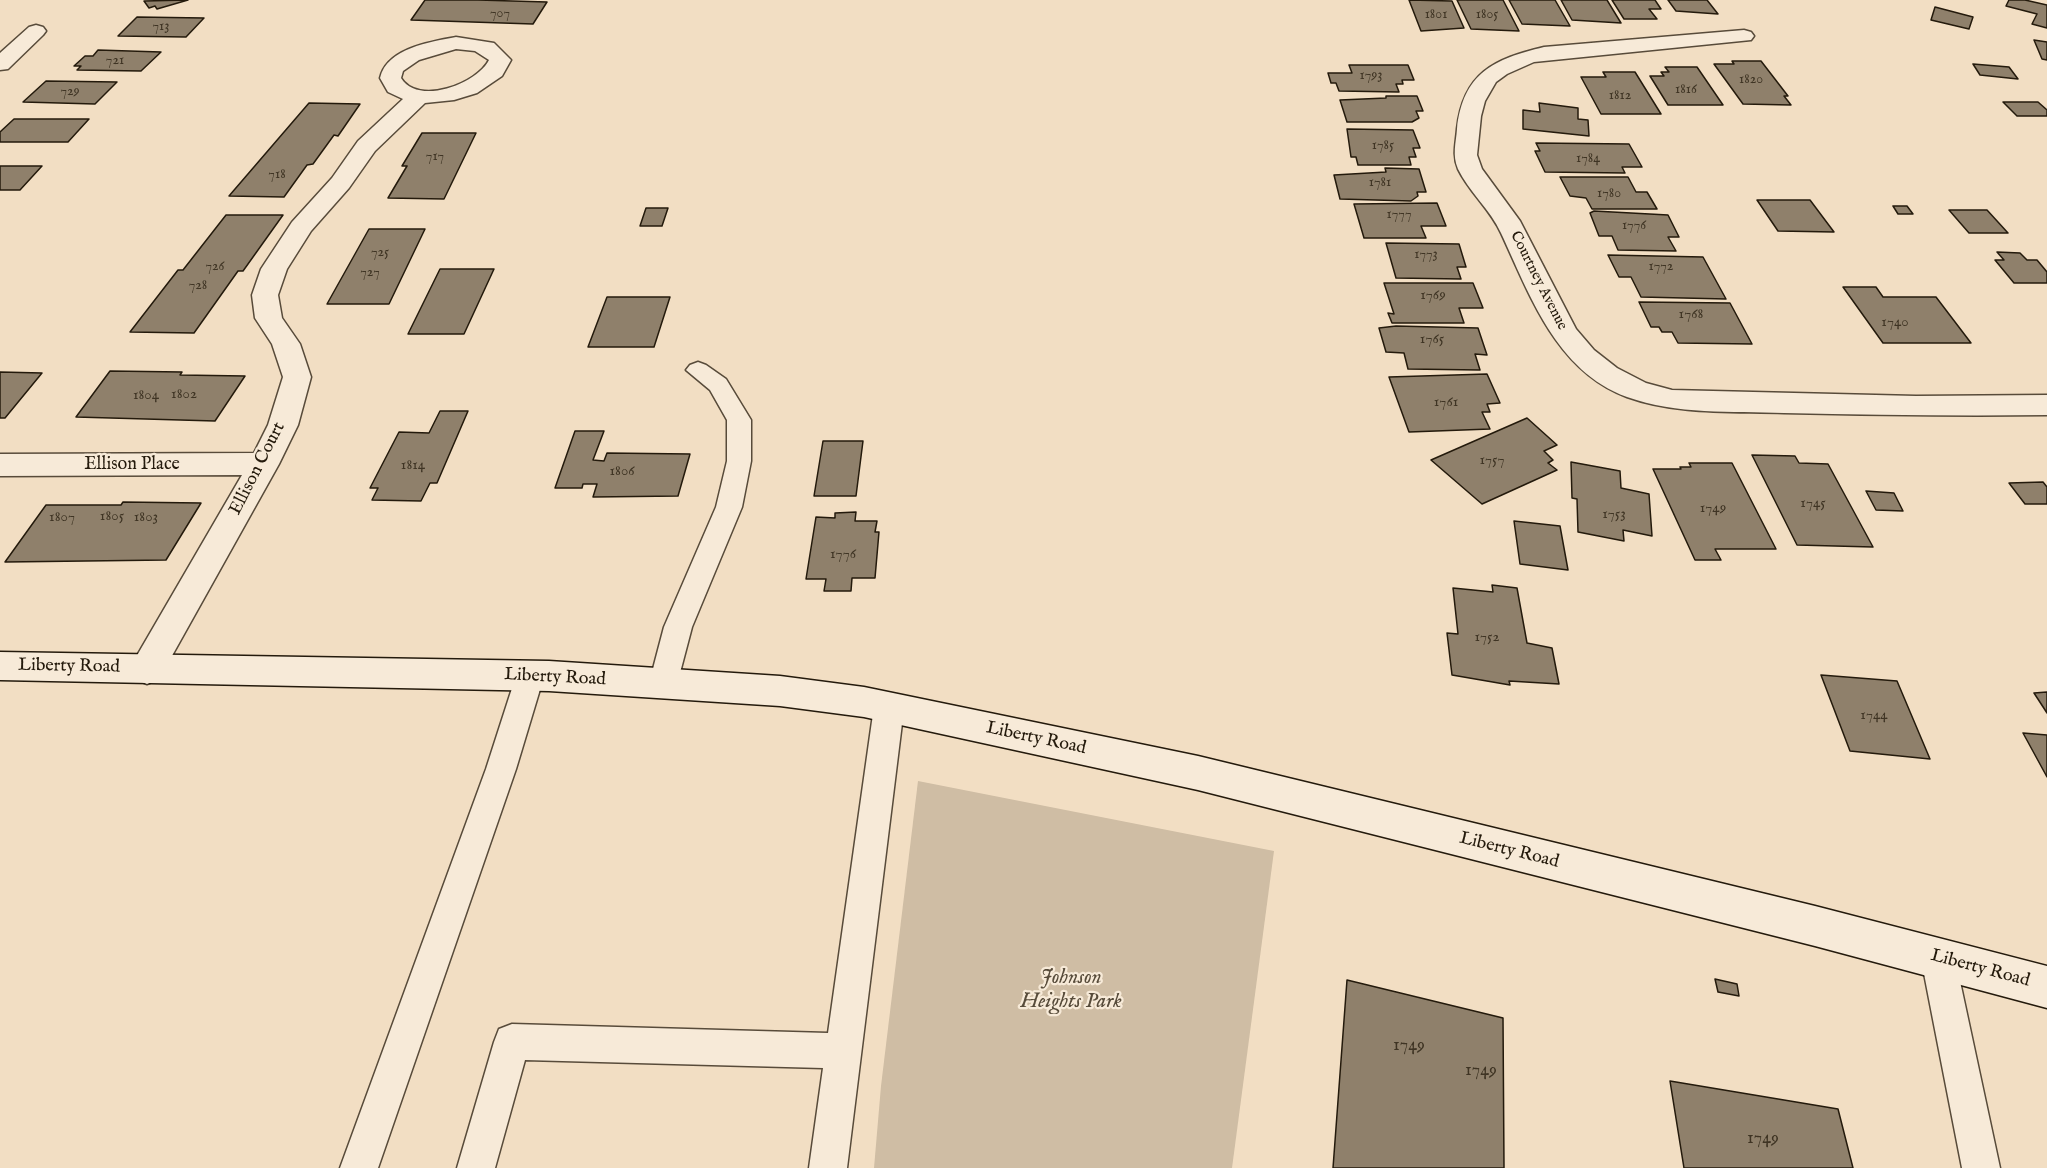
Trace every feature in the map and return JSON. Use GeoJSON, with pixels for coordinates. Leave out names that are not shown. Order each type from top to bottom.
{"type":"FeatureCollection","features":[{"type":"Feature","properties":{"kind":"street"},"geometry":{"type":"LineString","coordinates":[[0,64],[36,31]]}},
{"type":"Feature","properties":{"kind":"street","name":"Courtney Avenue"},"geometry":{"type":"LineString","coordinates":[[1744,36],[1544,53],[1522,58],[1490,75],[1469,108],[1466,160],[1506,218],[1563,333],[1578,352],[1592,366],[1616,382],[1646,395],[1672,400],[1916,406],[2047,405]]}},
{"type":"Feature","properties":{"kind":"street","name":"Ellison Court"},"geometry":{"type":"LineString","coordinates":[[147,669],[264,464],[283,425],[297,377],[286,344],[269,318],[265,295],[274,269],[301,227],[341,183],[366,146],[420,96]]}},
{"type":"Feature","properties":{"kind":"street","name":"Ellison Place"},"geometry":{"type":"LineString","coordinates":[[0,465],[264,464]]}},
{"type":"Feature","properties":{"kind":"street","name":"Liberty Road"},"geometry":{"type":"LineString","coordinates":[[0,666],[530,676],[780,692],[890,707],[1198,773],[2047,987]]}},
{"type":"Feature","properties":{"kind":"lane"},"geometry":{"type":"LineString","coordinates":[[663,684],[678,627],[729,507],[739,461],[739,420],[718,385],[698,370]]}},
{"type":"Feature","properties":{"kind":"lane"},"geometry":{"type":"LineString","coordinates":[[359,1168],[497,780],[530,676]]}},
{"type":"Feature","properties":{"kind":"lane"},"geometry":{"type":"LineString","coordinates":[[828,1168],[890,707]]}},
{"type":"Feature","properties":{"kind":"lane"},"geometry":{"type":"LineString","coordinates":[[1938,958],[1981,1168]]}},
{"type":"Feature","properties":{"kind":"lane"},"geometry":{"type":"LineString","coordinates":[[476,1168],[512,1042],[843,1051]]}},
{"type":"Feature","properties":{"kind":"green space","name":"Johnson Heights Park"},"geometry":{"type":"Polygon","coordinates":[[[918,781],[1274,851],[1232,1168],[874,1168],[881,1086],[918,781]]]}},
{"type":"Feature","properties":{"kind":"building"},"geometry":{"type":"Polygon","coordinates":[[[188,0],[157,9],[155,6],[149,8],[144,1],[188,0]]]}},
{"type":"Feature","properties":{"kind":"building"},"geometry":{"type":"Polygon","coordinates":[[[425,0],[547,2],[533,24],[411,20],[425,0]]]}},
{"type":"Feature","properties":{"kind":"building"},"geometry":{"type":"Polygon","coordinates":[[[1409,0],[1452,1],[1464,28],[1421,31],[1409,0]]]}},
{"type":"Feature","properties":{"kind":"building"},"geometry":{"type":"Polygon","coordinates":[[[1457,0],[1503,0],[1519,31],[1471,29],[1457,0]]]}},
{"type":"Feature","properties":{"kind":"building"},"geometry":{"type":"Polygon","coordinates":[[[1509,0],[1555,0],[1570,26],[1522,24],[1509,0]]]}},
{"type":"Feature","properties":{"kind":"building"},"geometry":{"type":"Polygon","coordinates":[[[1561,0],[1607,0],[1621,23],[1572,20],[1561,0]]]}},
{"type":"Feature","properties":{"kind":"building"},"geometry":{"type":"Polygon","coordinates":[[[1612,0],[1655,0],[1661,9],[1649,9],[1657,19],[1624,19],[1612,0]]]}},
{"type":"Feature","properties":{"kind":"building"},"geometry":{"type":"Polygon","coordinates":[[[1668,0],[1707,0],[1718,14],[1676,11],[1668,0]]]}},
{"type":"Feature","properties":{"kind":"building"},"geometry":{"type":"Polygon","coordinates":[[[2009,0],[2025,0],[2047,5],[2047,28],[2032,24],[2037,14],[2006,6],[2009,0]]]}},
{"type":"Feature","properties":{"kind":"building"},"geometry":{"type":"Polygon","coordinates":[[[1935,7],[1973,17],[1969,29],[1931,20],[1935,7]]]}},
{"type":"Feature","properties":{"kind":"building"},"geometry":{"type":"Polygon","coordinates":[[[137,17],[204,18],[186,37],[118,36],[137,17]]]}},
{"type":"Feature","properties":{"kind":"building"},"geometry":{"type":"Polygon","coordinates":[[[2034,40],[2047,42],[2047,60],[2042,59],[2034,40]]]}},
{"type":"Feature","properties":{"kind":"building"},"geometry":{"type":"Polygon","coordinates":[[[98,50],[161,52],[141,71],[77,70],[81,66],[74,66],[85,56],[93,56],[98,50]]]}},
{"type":"Feature","properties":{"kind":"building"},"geometry":{"type":"Polygon","coordinates":[[[1732,61],[1761,61],[1788,96],[1784,96],[1791,105],[1743,104],[1714,64],[1734,64],[1732,61]]]}},
{"type":"Feature","properties":{"kind":"building"},"geometry":{"type":"Polygon","coordinates":[[[1973,64],[2009,67],[2018,79],[1980,75],[1973,64]]]}},
{"type":"Feature","properties":{"kind":"building"},"geometry":{"type":"Polygon","coordinates":[[[1349,65],[1408,65],[1414,80],[1402,80],[1403,84],[1396,84],[1399,92],[1339,91],[1336,83],[1331,83],[1328,73],[1352,73],[1349,65]]]}},
{"type":"Feature","properties":{"kind":"building"},"geometry":{"type":"Polygon","coordinates":[[[1665,67],[1697,67],[1723,105],[1668,105],[1650,76],[1664,76],[1661,72],[1669,72],[1665,67]]]}},
{"type":"Feature","properties":{"kind":"building"},"geometry":{"type":"Polygon","coordinates":[[[1603,72],[1635,72],[1661,114],[1601,114],[1581,77],[1606,77],[1603,72]]]}},
{"type":"Feature","properties":{"kind":"building"},"geometry":{"type":"Polygon","coordinates":[[[46,81],[117,82],[95,104],[23,102],[46,81]]]}},
{"type":"Feature","properties":{"kind":"building"},"geometry":{"type":"Polygon","coordinates":[[[1386,96],[1417,96],[1423,111],[1416,111],[1419,118],[1412,122],[1347,122],[1340,100],[1386,98],[1386,96]]]}},
{"type":"Feature","properties":{"kind":"building"},"geometry":{"type":"Polygon","coordinates":[[[2003,102],[2038,102],[2047,110],[2047,116],[2017,116],[2003,102]]]}},
{"type":"Feature","properties":{"kind":"building"},"geometry":{"type":"Polygon","coordinates":[[[309,103],[360,104],[338,136],[334,135],[313,164],[307,165],[284,197],[229,196],[309,103]]]}},
{"type":"Feature","properties":{"kind":"building"},"geometry":{"type":"Polygon","coordinates":[[[1539,103],[1578,108],[1578,119],[1588,120],[1589,136],[1523,129],[1523,110],[1540,112],[1539,103]]]}},
{"type":"Feature","properties":{"kind":"building"},"geometry":{"type":"Polygon","coordinates":[[[14,119],[89,119],[68,142],[0,142],[0,132],[14,119]]]}},
{"type":"Feature","properties":{"kind":"building"},"geometry":{"type":"Polygon","coordinates":[[[1347,129],[1413,130],[1420,148],[1413,148],[1416,157],[1409,157],[1411,165],[1358,165],[1356,157],[1351,157],[1347,129]]]}},
{"type":"Feature","properties":{"kind":"building"},"geometry":{"type":"Polygon","coordinates":[[[422,133],[476,133],[444,199],[388,198],[407,166],[402,166],[422,133]]]}},
{"type":"Feature","properties":{"kind":"building"},"geometry":{"type":"Polygon","coordinates":[[[1536,143],[1629,144],[1642,167],[1622,167],[1625,173],[1545,172],[1535,151],[1540,151],[1536,143]]]}},
{"type":"Feature","properties":{"kind":"building"},"geometry":{"type":"Polygon","coordinates":[[[0,166],[42,166],[20,190],[0,190],[0,166]]]}},
{"type":"Feature","properties":{"kind":"building"},"geometry":{"type":"Polygon","coordinates":[[[1385,168],[1419,169],[1426,192],[1417,192],[1418,196],[1411,201],[1340,199],[1334,175],[1386,172],[1385,168]]]}},
{"type":"Feature","properties":{"kind":"building"},"geometry":{"type":"Polygon","coordinates":[[[1560,177],[1628,177],[1636,192],[1647,192],[1657,209],[1592,209],[1586,198],[1570,196],[1560,177]]]}},
{"type":"Feature","properties":{"kind":"building"},"geometry":{"type":"Polygon","coordinates":[[[1757,200],[1810,200],[1834,232],[1778,231],[1757,200]]]}},
{"type":"Feature","properties":{"kind":"building"},"geometry":{"type":"Polygon","coordinates":[[[1437,203],[1446,226],[1421,226],[1426,238],[1364,238],[1354,204],[1437,203]]]}},
{"type":"Feature","properties":{"kind":"building"},"geometry":{"type":"Polygon","coordinates":[[[1893,206],[1907,206],[1913,214],[1898,214],[1893,206]]]}},
{"type":"Feature","properties":{"kind":"building"},"geometry":{"type":"Polygon","coordinates":[[[646,208],[668,208],[662,226],[640,226],[646,208]]]}},
{"type":"Feature","properties":{"kind":"building"},"geometry":{"type":"Polygon","coordinates":[[[1949,210],[1987,210],[2008,233],[1969,233],[1949,210]]]}},
{"type":"Feature","properties":{"kind":"building"},"geometry":{"type":"Polygon","coordinates":[[[1594,211],[1668,215],[1679,237],[1668,237],[1676,251],[1618,250],[1612,236],[1599,236],[1590,213],[1594,211]]]}},
{"type":"Feature","properties":{"kind":"building"},"geometry":{"type":"Polygon","coordinates":[[[226,215],[283,215],[243,271],[238,271],[194,333],[130,332],[178,270],[183,270],[226,215]]]}},
{"type":"Feature","properties":{"kind":"building"},"geometry":{"type":"Polygon","coordinates":[[[369,229],[425,229],[389,304],[327,304],[369,229]]]}},
{"type":"Feature","properties":{"kind":"building"},"geometry":{"type":"Polygon","coordinates":[[[1386,243],[1459,244],[1466,267],[1457,267],[1461,279],[1396,278],[1386,243]]]}},
{"type":"Feature","properties":{"kind":"building"},"geometry":{"type":"Polygon","coordinates":[[[1997,252],[2020,253],[2027,260],[2037,260],[2047,272],[2047,283],[2014,283],[1995,260],[2004,260],[1997,252]]]}},
{"type":"Feature","properties":{"kind":"building"},"geometry":{"type":"Polygon","coordinates":[[[1608,255],[1703,257],[1726,299],[1641,297],[1631,277],[1619,277],[1608,255]]]}},
{"type":"Feature","properties":{"kind":"building"},"geometry":{"type":"Polygon","coordinates":[[[440,269],[494,269],[464,334],[408,334],[440,269]]]}},
{"type":"Feature","properties":{"kind":"building"},"geometry":{"type":"Polygon","coordinates":[[[1384,283],[1473,283],[1483,308],[1459,308],[1464,323],[1392,323],[1388,313],[1394,314],[1384,283]]]}},
{"type":"Feature","properties":{"kind":"building"},"geometry":{"type":"Polygon","coordinates":[[[1843,287],[1876,287],[1883,297],[1936,297],[1971,343],[1883,343],[1843,287]]]}},
{"type":"Feature","properties":{"kind":"building"},"geometry":{"type":"Polygon","coordinates":[[[607,297],[670,297],[654,347],[588,347],[607,297]]]}},
{"type":"Feature","properties":{"kind":"building"},"geometry":{"type":"Polygon","coordinates":[[[1639,302],[1730,303],[1752,344],[1678,343],[1672,332],[1662,332],[1659,327],[1651,327],[1639,302]]]}},
{"type":"Feature","properties":{"kind":"building"},"geometry":{"type":"Polygon","coordinates":[[[1396,326],[1478,328],[1487,355],[1475,354],[1480,370],[1408,369],[1404,353],[1386,352],[1379,328],[1396,326]]]}},
{"type":"Feature","properties":{"kind":"building"},"geometry":{"type":"Polygon","coordinates":[[[110,371],[245,376],[215,421],[76,417],[110,371]]]}},
{"type":"Feature","properties":{"kind":"building"},"geometry":{"type":"Polygon","coordinates":[[[0,372],[42,373],[5,418],[0,418],[0,372]]]}},
{"type":"Feature","properties":{"kind":"building"},"geometry":{"type":"Polygon","coordinates":[[[1487,374],[1500,403],[1487,404],[1490,412],[1482,412],[1490,429],[1409,432],[1389,377],[1487,374]]]}},
{"type":"Feature","properties":{"kind":"building"},"geometry":{"type":"Polygon","coordinates":[[[440,411],[468,411],[437,483],[430,483],[421,501],[372,500],[378,488],[370,488],[399,432],[429,433],[440,411]]]}},
{"type":"Feature","properties":{"kind":"building"},"geometry":{"type":"Polygon","coordinates":[[[1527,418],[1557,445],[1544,451],[1553,460],[1548,463],[1557,470],[1482,504],[1431,460],[1527,418]]]}},
{"type":"Feature","properties":{"kind":"building"},"geometry":{"type":"Polygon","coordinates":[[[575,431],[604,431],[593,460],[604,461],[607,453],[690,454],[678,496],[593,497],[597,484],[583,484],[582,488],[555,488],[575,431]]]}},
{"type":"Feature","properties":{"kind":"building"},"geometry":{"type":"Polygon","coordinates":[[[823,441],[863,441],[856,496],[814,496],[823,441]]]}},
{"type":"Feature","properties":{"kind":"building"},"geometry":{"type":"Polygon","coordinates":[[[1752,455],[1795,456],[1799,463],[1828,464],[1873,547],[1797,545],[1752,455]]]}},
{"type":"Feature","properties":{"kind":"building"},"geometry":{"type":"Polygon","coordinates":[[[1571,462],[1620,471],[1621,488],[1649,494],[1652,536],[1623,530],[1624,541],[1578,532],[1577,499],[1572,498],[1571,462]]]}},
{"type":"Feature","properties":{"kind":"building"},"geometry":{"type":"Polygon","coordinates":[[[1689,463],[1732,463],[1776,549],[1715,549],[1721,560],[1695,560],[1653,469],[1681,469],[1680,467],[1691,467],[1689,463]]]}},
{"type":"Feature","properties":{"kind":"building"},"geometry":{"type":"Polygon","coordinates":[[[2043,482],[2047,487],[2047,504],[2025,504],[2009,483],[2043,482]]]}},
{"type":"Feature","properties":{"kind":"building"},"geometry":{"type":"Polygon","coordinates":[[[1866,491],[1894,493],[1903,511],[1876,510],[1866,491]]]}},
{"type":"Feature","properties":{"kind":"building"},"geometry":{"type":"Polygon","coordinates":[[[123,502],[201,503],[166,560],[5,562],[46,505],[121,505],[123,502]]]}},
{"type":"Feature","properties":{"kind":"building"},"geometry":{"type":"Polygon","coordinates":[[[856,512],[855,521],[877,521],[875,532],[879,532],[875,578],[852,578],[851,591],[824,591],[826,579],[806,579],[816,517],[835,518],[835,513],[856,512]]]}},
{"type":"Feature","properties":{"kind":"building"},"geometry":{"type":"Polygon","coordinates":[[[1514,521],[1560,526],[1568,570],[1520,564],[1514,521]]]}},
{"type":"Feature","properties":{"kind":"building"},"geometry":{"type":"Polygon","coordinates":[[[1492,585],[1517,588],[1527,643],[1552,648],[1559,684],[1509,681],[1510,685],[1452,675],[1447,633],[1458,634],[1453,588],[1493,592],[1492,585]]]}},
{"type":"Feature","properties":{"kind":"building"},"geometry":{"type":"Polygon","coordinates":[[[1821,675],[1897,681],[1930,759],[1850,751],[1821,675]]]}},
{"type":"Feature","properties":{"kind":"building"},"geometry":{"type":"Polygon","coordinates":[[[2047,692],[2047,713],[2034,693],[2047,692]]]}},
{"type":"Feature","properties":{"kind":"building"},"geometry":{"type":"Polygon","coordinates":[[[2023,733],[2047,735],[2047,777],[2023,733]]]}},
{"type":"Feature","properties":{"kind":"building"},"geometry":{"type":"Polygon","coordinates":[[[1715,979],[1737,984],[1739,996],[1718,992],[1715,979]]]}},
{"type":"Feature","properties":{"kind":"building"},"geometry":{"type":"Polygon","coordinates":[[[1347,980],[1503,1018],[1504,1168],[1333,1168],[1347,980]]]}},
{"type":"Feature","properties":{"kind":"building"},"geometry":{"type":"Polygon","coordinates":[[[1670,1081],[1838,1109],[1853,1168],[1684,1168],[1670,1081]]]}}]}
